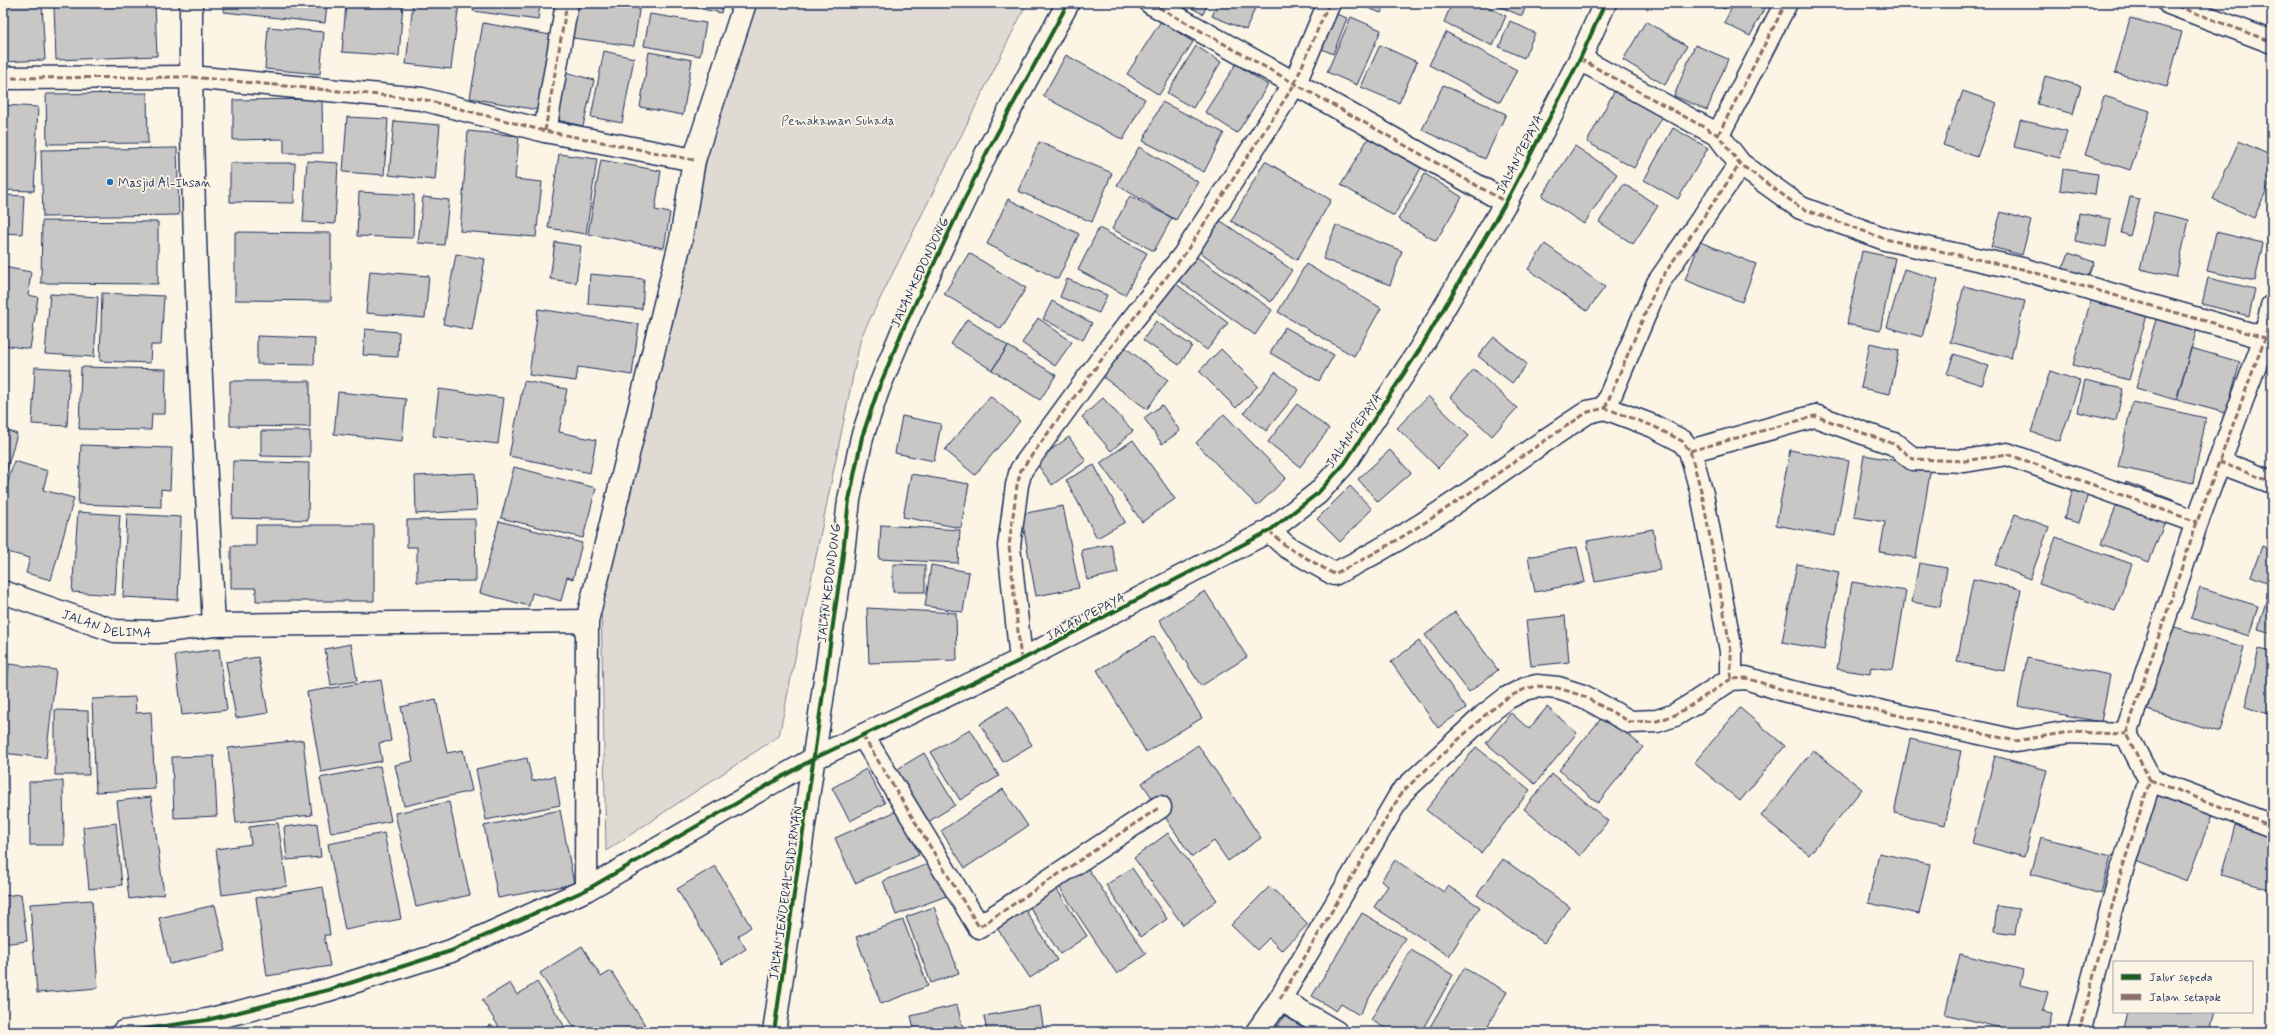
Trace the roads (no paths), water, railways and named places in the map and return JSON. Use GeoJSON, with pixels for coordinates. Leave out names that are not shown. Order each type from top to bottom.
{"type":"FeatureCollection","features":[{"type":"Feature","properties":{"kind":"street"},"geometry":{"type":"LineString","coordinates":[[191,3],[191,77],[198,329],[214,625]]}},
{"type":"Feature","properties":{"kind":"street"},"geometry":{"type":"LineString","coordinates":[[545,131],[567,3]]}},
{"type":"Feature","properties":{"kind":"street"},"geometry":{"type":"LineString","coordinates":[[586,890],[587,621],[681,239],[694,160],[745,3]]}},
{"type":"Feature","properties":{"kind":"street","name":"JALAN KEDONDONG"},"geometry":{"type":"LineString","coordinates":[[815,758],[849,500],[862,437],[878,390],[904,327],[986,154],[1068,3]]}},
{"type":"Feature","properties":{"kind":"street"},"geometry":{"type":"LineString","coordinates":[[1152,3],[1294,85],[1506,202]]}},
{"type":"Feature","properties":{"kind":"street"},"geometry":{"type":"LineString","coordinates":[[1021,660],[1010,546],[1017,485],[1021,470],[1110,348],[1184,255],[1294,85],[1329,3]]}},
{"type":"Feature","properties":{"kind":"street","name":"JALAN PEPAYA"},"geometry":{"type":"LineString","coordinates":[[123,1032],[207,1020],[328,990],[451,951],[586,890],[815,758],[1021,660],[1269,531],[1318,493],[1345,463],[1420,350],[1506,202],[1580,60],[1605,3]]}},
{"type":"Feature","properties":{"kind":"street"},"geometry":{"type":"LineString","coordinates":[[1718,135],[1786,3]]}},
{"type":"Feature","properties":{"kind":"street"},"geometry":{"type":"LineString","coordinates":[[2169,3],[2272,42]]}},
{"type":"Feature","properties":{"kind":"street"},"geometry":{"type":"LineString","coordinates":[[1580,60],[1718,135],[1740,164],[1801,208],[1885,239],[2022,269],[2265,338]]}},
{"type":"Feature","properties":{"kind":"street"},"geometry":{"type":"LineString","coordinates":[[3,78],[191,77],[422,99],[545,131],[694,160]]}},
{"type":"Feature","properties":{"kind":"street"},"geometry":{"type":"LineString","coordinates":[[1605,408],[1658,283],[1740,164]]}},
{"type":"Feature","properties":{"kind":"street"},"geometry":{"type":"LineString","coordinates":[[2272,306],[2265,338],[2197,522],[2126,734],[2150,780],[2272,826]]}},
{"type":"Feature","properties":{"kind":"street"},"geometry":{"type":"LineString","coordinates":[[1269,531],[1287,547],[1334,574],[1356,564],[1442,511],[1588,412],[1605,408],[1670,433],[1682,441],[1690,451],[1702,494],[1729,644],[1731,679]]}},
{"type":"Feature","properties":{"kind":"street"},"geometry":{"type":"LineString","coordinates":[[1690,451],[1815,416],[1894,444],[1913,459],[1965,461],[2007,454],[2197,522]]}},
{"type":"Feature","properties":{"kind":"street"},"geometry":{"type":"LineString","coordinates":[[2219,462],[2272,482]]}},
{"type":"Feature","properties":{"kind":"street","name":"JALAN DELIMA"},"geometry":{"type":"LineString","coordinates":[[3,592],[115,631],[157,632],[214,625],[587,621]]}},
{"type":"Feature","properties":{"kind":"street"},"geometry":{"type":"LineString","coordinates":[[1257,1032],[1280,999],[1402,792],[1484,716],[1507,698],[1525,688],[1537,686],[1558,688],[1583,696],[1630,722],[1657,721],[1675,715],[1731,679],[1746,678],[1787,691],[2016,741],[2069,732],[2126,734]]}},
{"type":"Feature","properties":{"kind":"street"},"geometry":{"type":"LineString","coordinates":[[863,736],[979,927],[1160,807]]}},
{"type":"Feature","properties":{"kind":"street","name":"JALAN JENDERAL SUDIRMAN"},"geometry":{"type":"LineString","coordinates":[[774,1032],[815,758]]}},
{"type":"Feature","properties":{"kind":"street"},"geometry":{"type":"LineString","coordinates":[[2079,1032],[2120,876],[2150,780]]}},
{"type":"Feature","properties":{"kind":"street"},"geometry":{"type":"LineString","coordinates":[[1280,999],[1336,1032]]}},
{"type":"Feature","properties":{"kind":"place","name":"Masjid Al-Ihsan"},"geometry":{"type":"Point","coordinates":[110,182]}},
{"type":"Feature","properties":{"kind":"park label","name":"Pemakaman Suhada"},"geometry":{"type":"Point","coordinates":[838,120]}}]}
